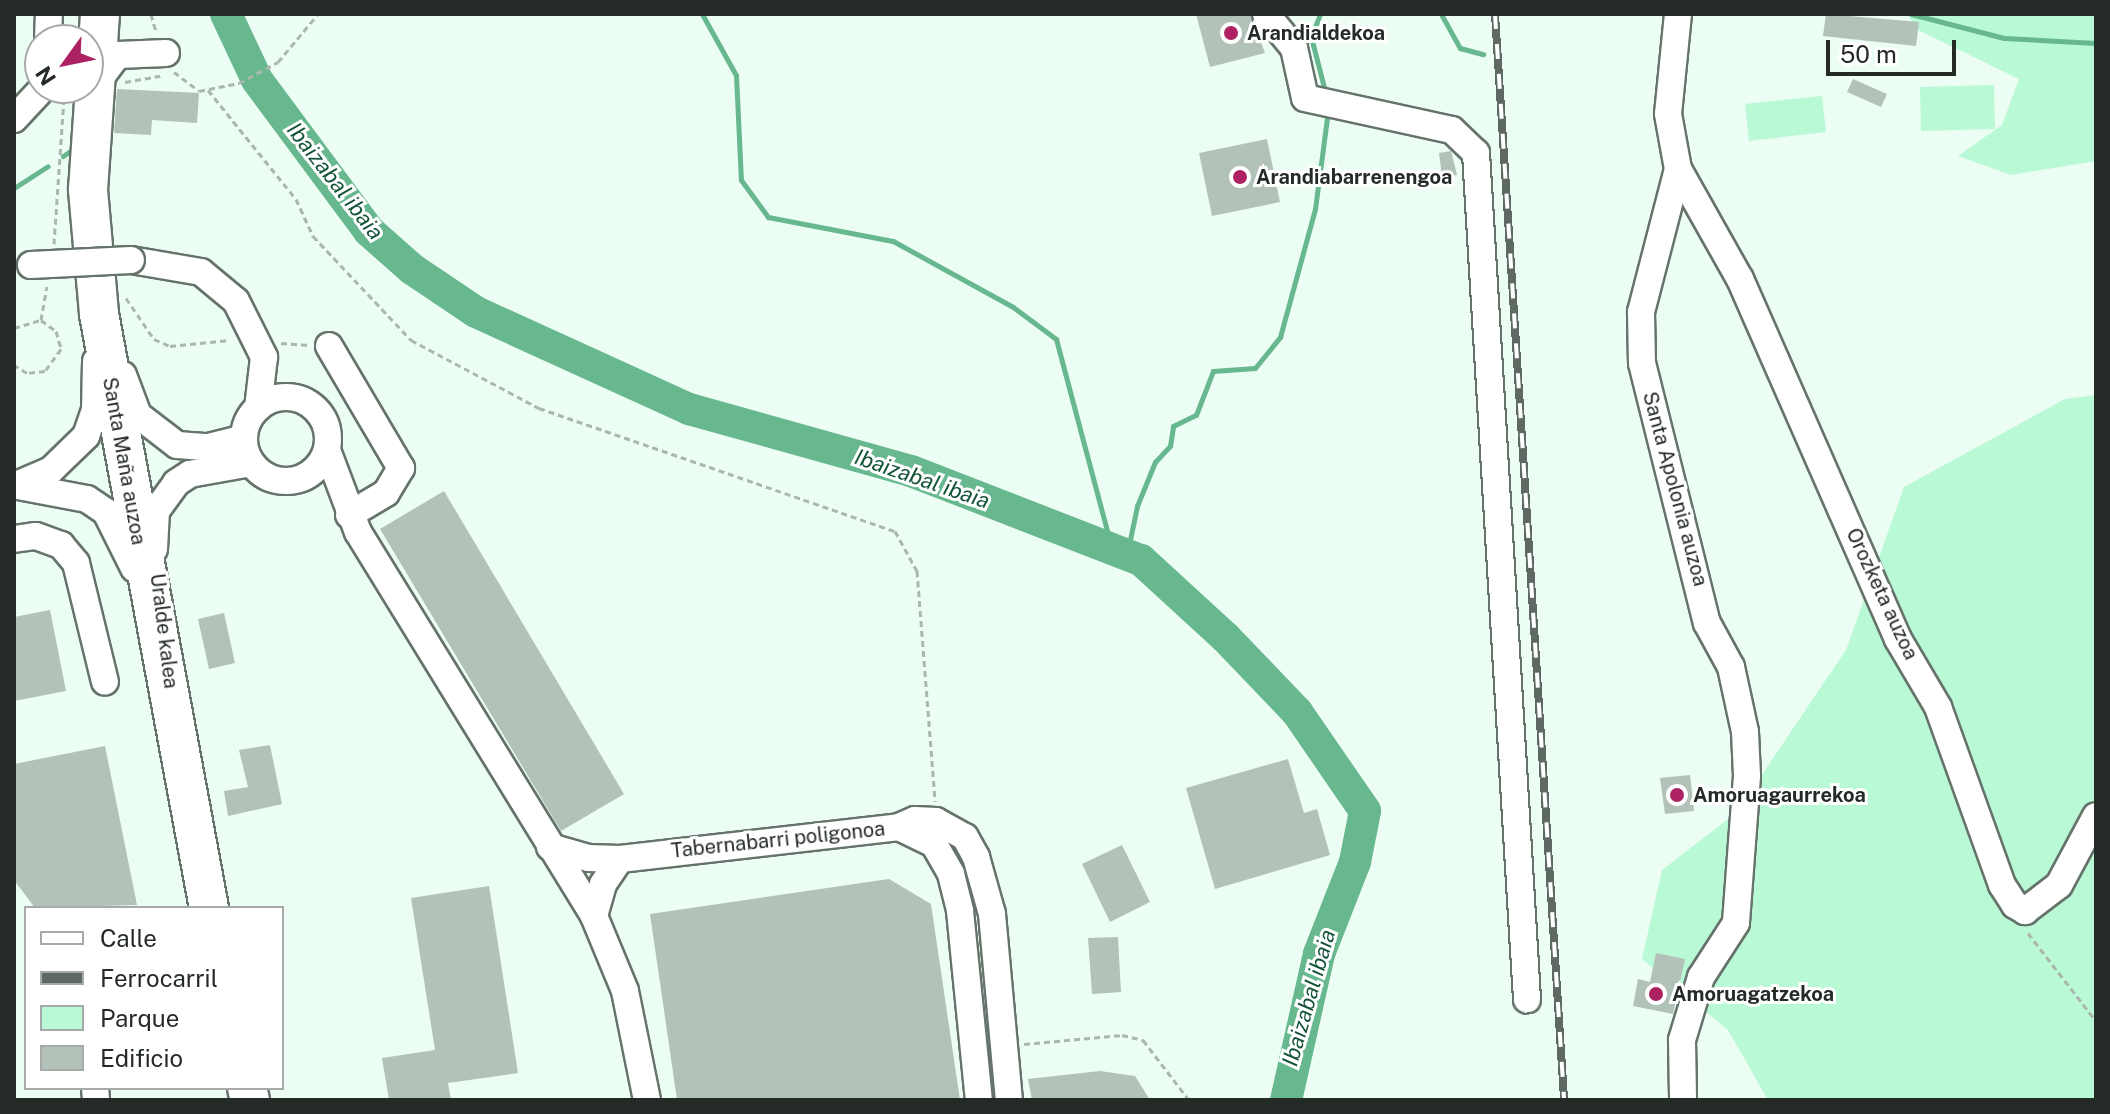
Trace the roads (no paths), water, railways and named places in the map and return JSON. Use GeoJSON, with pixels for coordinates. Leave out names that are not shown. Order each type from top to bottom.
{"type":"FeatureCollection","features":[{"type":"Feature","properties":{"kind":"highway"},"geometry":{"type":"LineString","coordinates":[[91,104],[88,190],[110,300]]}},
{"type":"Feature","properties":{"kind":"highway","name":"Santa Maña auzoa"},"geometry":{"type":"LineString","coordinates":[[110,300],[151,609],[209,906]]}},
{"type":"Feature","properties":{"kind":"street"},"geometry":{"type":"LineString","coordinates":[[107,14],[118,55]]}},
{"type":"Feature","properties":{"kind":"street"},"geometry":{"type":"LineString","coordinates":[[1266,14],[1294,48],[1305,98],[1452,130],[1476,153],[1527,999]]}},
{"type":"Feature","properties":{"kind":"street","name":"Santa Apolonia auzoa"},"geometry":{"type":"LineString","coordinates":[[1678,14],[1668,114],[1678,169],[1641,312],[1642,363],[1707,623],[1731,667],[1745,732],[1736,923],[1714,954],[1682,1040],[1683,1100]]}},
{"type":"Feature","properties":{"kind":"street"},"geometry":{"type":"LineString","coordinates":[[104,71],[118,55]]}},
{"type":"Feature","properties":{"kind":"street"},"geometry":{"type":"LineString","coordinates":[[118,55],[169,61]]}},
{"type":"Feature","properties":{"kind":"street"},"geometry":{"type":"LineString","coordinates":[[14,119],[28,104]]}},
{"type":"Feature","properties":{"kind":"street","name":"Orozketa auzoa"},"geometry":{"type":"LineString","coordinates":[[1678,169],[1740,279],[1898,639],[1938,707],[2002,885],[2025,911],[2059,885],[2096,816]]}},
{"type":"Feature","properties":{"kind":"street"},"geometry":{"type":"LineString","coordinates":[[37,266],[131,260],[201,272],[236,301],[297,399],[326,424],[327,450],[346,510],[594,916],[625,991],[647,1100]]}},
{"type":"Feature","properties":{"kind":"street","name":"Santa Maña auzoa"},"geometry":{"type":"LineString","coordinates":[[110,300],[138,415],[156,433],[177,445],[247,450]]}},
{"type":"Feature","properties":{"kind":"street","name":"Santa Maña auzoa"},"geometry":{"type":"LineString","coordinates":[[14,486],[51,470],[86,436],[95,410],[110,300]]}},
{"type":"Feature","properties":{"kind":"street"},"geometry":{"type":"LineString","coordinates":[[320,345],[401,468],[386,493],[346,510]]}},
{"type":"Feature","properties":{"kind":"street"},"geometry":{"type":"LineString","coordinates":[[269,350],[247,450],[273,480],[301,479],[346,510]]}},
{"type":"Feature","properties":{"kind":"street"},"geometry":{"type":"LineString","coordinates":[[258,408],[271,400],[297,399]]}},
{"type":"Feature","properties":{"kind":"street","name":"Uralde kalea"},"geometry":{"type":"LineString","coordinates":[[181,767],[154,548],[156,511],[190,474],[247,450]]}},
{"type":"Feature","properties":{"kind":"street"},"geometry":{"type":"LineString","coordinates":[[301,479],[327,450]]}},
{"type":"Feature","properties":{"kind":"street","name":"Santa Maña auzoa"},"geometry":{"type":"LineString","coordinates":[[14,486],[69,491],[106,512],[151,609]]}},
{"type":"Feature","properties":{"kind":"street"},"geometry":{"type":"LineString","coordinates":[[14,539],[36,536],[61,545],[76,563],[105,682]]}},
{"type":"Feature","properties":{"kind":"street"},"geometry":{"type":"LineString","coordinates":[[899,827],[915,820],[936,821],[965,837],[976,857],[992,914],[1009,1100]]}},
{"type":"Feature","properties":{"kind":"street","name":"Tabernabarri poligonoa"},"geometry":{"type":"LineString","coordinates":[[550,847],[588,858],[620,859],[899,827],[934,844],[951,874],[979,1100]]}},
{"type":"Feature","properties":{"kind":"street"},"geometry":{"type":"LineString","coordinates":[[594,916],[603,884],[620,859]]}},
{"type":"Feature","properties":{"kind":"waterway","name":"Ibaizabal ibaia"},"geometry":{"type":"LineString","coordinates":[[226,14],[257,80],[369,231],[412,269],[476,312],[689,409],[911,471],[1141,560],[1226,638],[1297,712],[1365,811],[1355,862],[1319,954],[1286,1100]]}},
{"type":"Feature","properties":{"kind":"waterway"},"geometry":{"type":"LineString","coordinates":[[702,14],[736,75],[741,180],[768,217],[893,241],[1013,307],[1056,339],[1112,549]]}},
{"type":"Feature","properties":{"kind":"waterway"},"geometry":{"type":"LineString","coordinates":[[1320,14],[1311,37],[1326,95]]}},
{"type":"Feature","properties":{"kind":"waterway"},"geometry":{"type":"LineString","coordinates":[[1441,14],[1460,48],[1483,54]]}},
{"type":"Feature","properties":{"kind":"waterway"},"geometry":{"type":"LineString","coordinates":[[1911,14],[2004,38],[2096,43]]}},
{"type":"Feature","properties":{"kind":"waterway"},"geometry":{"type":"LineString","coordinates":[[1127,554],[1137,506],[1155,462],[1170,446],[1173,426],[1196,415],[1213,371],[1255,368],[1280,337],[1315,209],[1328,110]]}},
{"type":"Feature","properties":{"kind":"waterway"},"geometry":{"type":"LineString","coordinates":[[63,156],[75,148]]}},
{"type":"Feature","properties":{"kind":"waterway"},"geometry":{"type":"LineString","coordinates":[[14,188],[48,166]]}},
{"type":"Feature","properties":{"kind":"railway"},"geometry":{"type":"LineString","coordinates":[[1495,14],[1564,1100]]}},
{"type":"Feature","properties":{"kind":"place","name":"Arandialdekoa"},"geometry":{"type":"Point","coordinates":[1231,33]}},
{"type":"Feature","properties":{"kind":"place","name":"Arandiabarrenengoa"},"geometry":{"type":"Point","coordinates":[1240,177]}},
{"type":"Feature","properties":{"kind":"place","name":"Amoruagaurrekoa"},"geometry":{"type":"Point","coordinates":[1677,795]}},
{"type":"Feature","properties":{"kind":"place","name":"Amoruagatzekoa"},"geometry":{"type":"Point","coordinates":[1656,994]}}]}
